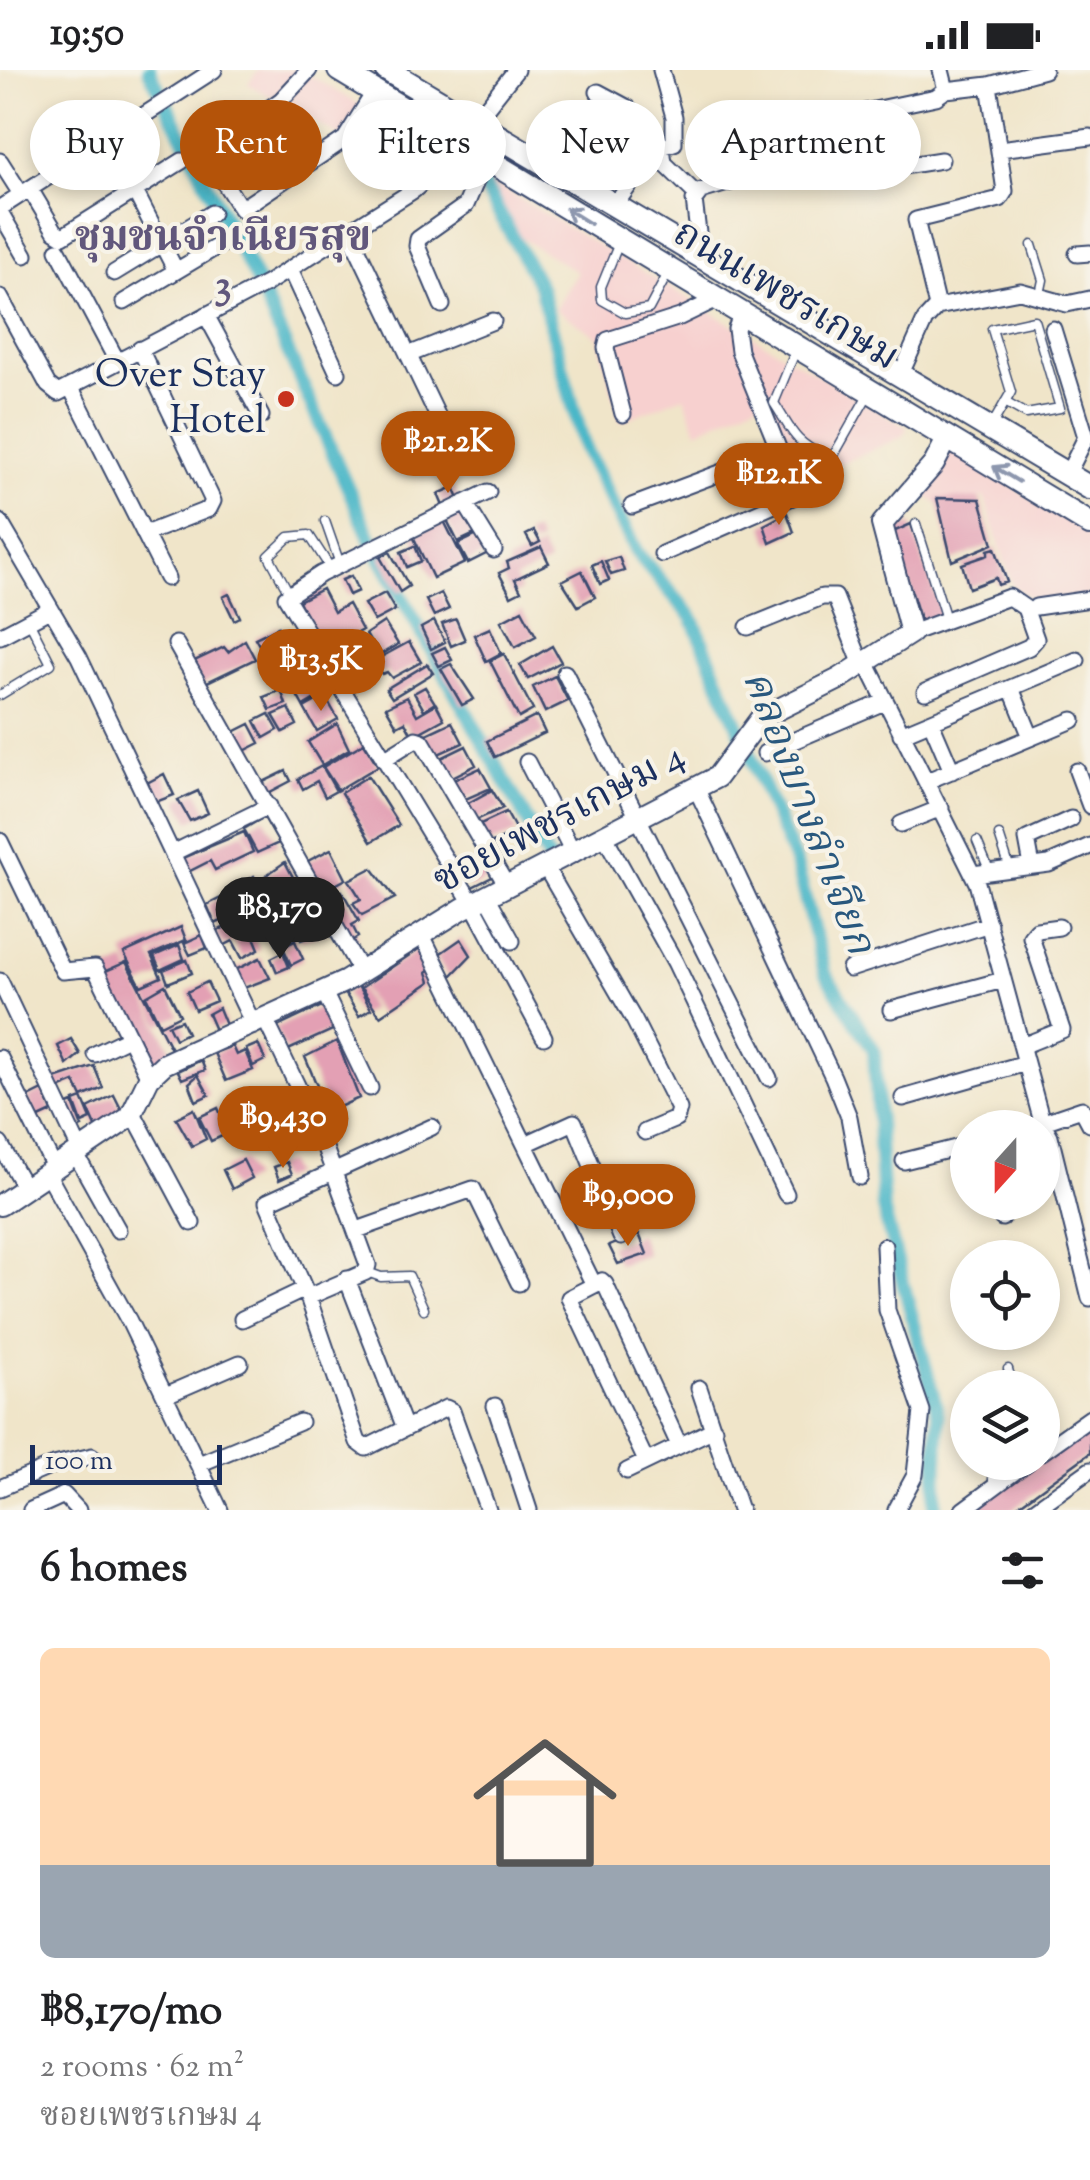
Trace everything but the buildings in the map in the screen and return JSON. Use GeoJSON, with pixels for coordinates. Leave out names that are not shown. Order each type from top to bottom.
{"type":"FeatureCollection","features":[{"type":"Feature","properties":{"kind":"main road"},"geometry":{"type":"LineString","coordinates":[[318,70],[372,89]]}},
{"type":"Feature","properties":{"kind":"main road","name":"ถนนเพชรเกษม"},"geometry":{"type":"LineString","coordinates":[[339,70],[390,100]]}},
{"type":"Feature","properties":{"kind":"main road","name":"ถนนเพชรเกษม"},"geometry":{"type":"LineString","coordinates":[[387,70],[416,77],[447,100]]}},
{"type":"Feature","properties":{"kind":"main road","name":"ถนนเพชรเกษม"},"geometry":{"type":"LineString","coordinates":[[506,140],[1090,488]]}},
{"type":"Feature","properties":{"kind":"main road","name":"ถนนเพชรเกษม"},"geometry":{"type":"LineString","coordinates":[[506,170],[1090,524]]}},
{"type":"Feature","properties":{"kind":"street"},"geometry":{"type":"LineString","coordinates":[[160,104],[214,70]]}},
{"type":"Feature","properties":{"kind":"street"},"geometry":{"type":"LineString","coordinates":[[309,70],[275,105],[210,149],[206,159],[241,209],[344,139],[372,89]]}},
{"type":"Feature","properties":{"kind":"street"},"geometry":{"type":"LineString","coordinates":[[493,100],[516,70]]}},
{"type":"Feature","properties":{"kind":"street"},"geometry":{"type":"LineString","coordinates":[[661,70],[676,126],[674,143],[662,147],[664,163],[696,194],[701,257]]}},
{"type":"Feature","properties":{"kind":"street"},"geometry":{"type":"LineString","coordinates":[[941,70],[946,90]]}},
{"type":"Feature","properties":{"kind":"street"},"geometry":{"type":"LineString","coordinates":[[921,100],[946,90],[990,85],[1044,70]]}},
{"type":"Feature","properties":{"kind":"street"},"geometry":{"type":"LineString","coordinates":[[937,307],[916,220],[1004,197],[990,85]]}},
{"type":"Feature","properties":{"kind":"street"},"geometry":{"type":"LineString","coordinates":[[598,92],[628,108],[652,143],[646,162],[615,205]]}},
{"type":"Feature","properties":{"kind":"street"},"geometry":{"type":"LineString","coordinates":[[1000,149],[1090,137]]}},
{"type":"Feature","properties":{"kind":"street"},"geometry":{"type":"LineString","coordinates":[[696,194],[825,154],[866,172],[941,160]]}},
{"type":"Feature","properties":{"kind":"street"},"geometry":{"type":"LineString","coordinates":[[0,161],[54,232],[63,236],[137,190],[176,270]]}},
{"type":"Feature","properties":{"kind":"street"},"geometry":{"type":"LineString","coordinates":[[25,255],[0,210],[30,188]]}},
{"type":"Feature","properties":{"kind":"street"},"geometry":{"type":"LineString","coordinates":[[0,298],[48,385],[58,393],[261,286],[414,190]]}},
{"type":"Feature","properties":{"kind":"street"},"geometry":{"type":"LineString","coordinates":[[442,305],[426,271],[418,239],[466,205],[472,190]]}},
{"type":"Feature","properties":{"kind":"street"},"geometry":{"type":"LineString","coordinates":[[114,273],[212,213]]}},
{"type":"Feature","properties":{"kind":"street"},"geometry":{"type":"LineString","coordinates":[[349,231],[450,442]]}},
{"type":"Feature","properties":{"kind":"street"},"geometry":{"type":"LineString","coordinates":[[124,302],[228,240]]}},
{"type":"Feature","properties":{"kind":"street"},"geometry":{"type":"LineString","coordinates":[[58,250],[117,361]]}},
{"type":"Feature","properties":{"kind":"street"},"geometry":{"type":"LineString","coordinates":[[290,269],[338,373]]}},
{"type":"Feature","properties":{"kind":"street"},"geometry":{"type":"LineString","coordinates":[[900,376],[922,326],[937,307],[1020,292],[1040,294],[1067,304],[1090,299]]}},
{"type":"Feature","properties":{"kind":"street"},"geometry":{"type":"LineString","coordinates":[[623,414],[606,348],[608,340],[680,317],[715,300]]}},
{"type":"Feature","properties":{"kind":"street"},"geometry":{"type":"LineString","coordinates":[[206,315],[262,416]]}},
{"type":"Feature","properties":{"kind":"street"},"geometry":{"type":"LineString","coordinates":[[662,554],[794,498],[797,489],[739,351],[736,329],[741,315]]}},
{"type":"Feature","properties":{"kind":"street"},"geometry":{"type":"LineString","coordinates":[[408,355],[493,321]]}},
{"type":"Feature","properties":{"kind":"street"},"geometry":{"type":"LineString","coordinates":[[1053,328],[1088,437],[1067,475]]}},
{"type":"Feature","properties":{"kind":"street"},"geometry":{"type":"LineString","coordinates":[[140,349],[213,501],[209,509],[145,534]]}},
{"type":"Feature","properties":{"kind":"street"},"geometry":{"type":"LineString","coordinates":[[71,388],[167,578]]}},
{"type":"Feature","properties":{"kind":"street"},"geometry":{"type":"LineString","coordinates":[[925,692],[1029,647],[1036,639],[1025,608],[1009,596],[912,633],[882,524],[934,464],[947,439]]}},
{"type":"Feature","properties":{"kind":"street"},"geometry":{"type":"LineString","coordinates":[[632,506],[779,451]]}},
{"type":"Feature","properties":{"kind":"street"},"geometry":{"type":"LineString","coordinates":[[488,492],[336,568],[288,598],[384,759],[479,900],[512,941]]}},
{"type":"Feature","properties":{"kind":"street"},"geometry":{"type":"LineString","coordinates":[[465,503],[494,550]]}},
{"type":"Feature","properties":{"kind":"street"},"geometry":{"type":"LineString","coordinates":[[0,522],[162,826],[335,1171],[368,1259],[366,1272],[242,1320]]}},
{"type":"Feature","properties":{"kind":"street"},"geometry":{"type":"LineString","coordinates":[[748,626],[822,597],[835,596],[884,702],[941,808],[982,873],[1002,980],[1040,1110]]}},
{"type":"Feature","properties":{"kind":"street"},"geometry":{"type":"LineString","coordinates":[[1036,607],[1090,599]]}},
{"type":"Feature","properties":{"kind":"street"},"geometry":{"type":"LineString","coordinates":[[0,636],[50,610]]}},
{"type":"Feature","properties":{"kind":"street","name":"ซอยเพชรเกษม 4"},"geometry":{"type":"LineString","coordinates":[[149,1078],[164,1064],[324,992],[479,900],[696,788],[726,768],[762,718],[912,633]]}},
{"type":"Feature","properties":{"kind":"street"},"geometry":{"type":"LineString","coordinates":[[176,644],[361,972]]}},
{"type":"Feature","properties":{"kind":"street"},"geometry":{"type":"LineString","coordinates":[[901,734],[1078,660]]}},
{"type":"Feature","properties":{"kind":"street"},"geometry":{"type":"LineString","coordinates":[[565,673],[769,1078]]}},
{"type":"Feature","properties":{"kind":"street"},"geometry":{"type":"LineString","coordinates":[[1011,688],[1031,737]]}},
{"type":"Feature","properties":{"kind":"street"},"geometry":{"type":"LineString","coordinates":[[765,754],[884,702]]}},
{"type":"Feature","properties":{"kind":"street"},"geometry":{"type":"LineString","coordinates":[[927,781],[1073,720]]}},
{"type":"Feature","properties":{"kind":"street"},"geometry":{"type":"LineString","coordinates":[[931,722],[952,770]]}},
{"type":"Feature","properties":{"kind":"street"},"geometry":{"type":"LineString","coordinates":[[384,759],[416,739],[422,741],[506,886]]}},
{"type":"Feature","properties":{"kind":"street"},"geometry":{"type":"LineString","coordinates":[[526,762],[556,863],[679,1109],[676,1119],[646,1132]]}},
{"type":"Feature","properties":{"kind":"street"},"geometry":{"type":"LineString","coordinates":[[1077,771],[1090,806]]}},
{"type":"Feature","properties":{"kind":"street"},"geometry":{"type":"LineString","coordinates":[[696,788],[833,1077],[849,1117],[860,1177]]}},
{"type":"Feature","properties":{"kind":"street"},"geometry":{"type":"LineString","coordinates":[[175,852],[269,806]]}},
{"type":"Feature","properties":{"kind":"street"},"geometry":{"type":"LineString","coordinates":[[902,824],[941,808]]}},
{"type":"Feature","properties":{"kind":"street"},"geometry":{"type":"LineString","coordinates":[[1032,866],[1027,839],[1070,819]]}},
{"type":"Feature","properties":{"kind":"street"},"geometry":{"type":"LineString","coordinates":[[605,837],[675,962],[786,1194]]}},
{"type":"Feature","properties":{"kind":"street"},"geometry":{"type":"LineString","coordinates":[[0,842],[63,971],[95,968],[149,1078],[133,1113],[0,1205]]}},
{"type":"Feature","properties":{"kind":"street"},"geometry":{"type":"LineString","coordinates":[[982,873],[1032,866],[1090,846]]}},
{"type":"Feature","properties":{"kind":"street"},"geometry":{"type":"LineString","coordinates":[[479,900],[544,1037]]}},
{"type":"Feature","properties":{"kind":"street"},"geometry":{"type":"LineString","coordinates":[[850,969],[989,924]]}},
{"type":"Feature","properties":{"kind":"street"},"geometry":{"type":"LineString","coordinates":[[903,1098],[1024,1054],[1062,1030],[1031,936],[1037,930],[1058,926]]}},
{"type":"Feature","properties":{"kind":"street"},"geometry":{"type":"LineString","coordinates":[[421,933],[528,1143],[593,1283]]}},
{"type":"Feature","properties":{"kind":"street"},"geometry":{"type":"LineString","coordinates":[[891,1010],[1002,980]]}},
{"type":"Feature","properties":{"kind":"street"},"geometry":{"type":"LineString","coordinates":[[0,981],[118,1230]]}},
{"type":"Feature","properties":{"kind":"street"},"geometry":{"type":"LineString","coordinates":[[324,992],[370,1088]]}},
{"type":"Feature","properties":{"kind":"street"},"geometry":{"type":"LineString","coordinates":[[95,1054],[128,1038]]}},
{"type":"Feature","properties":{"kind":"street"},"geometry":{"type":"LineString","coordinates":[[0,1058],[51,1172],[166,1395],[220,1510]]}},
{"type":"Feature","properties":{"kind":"street"},"geometry":{"type":"LineString","coordinates":[[1060,1121],[1082,1109],[1090,1124]]}},
{"type":"Feature","properties":{"kind":"street"},"geometry":{"type":"LineString","coordinates":[[133,1113],[192,1223]]}},
{"type":"Feature","properties":{"kind":"street"},"geometry":{"type":"LineString","coordinates":[[528,1143],[574,1122],[621,1237]]}},
{"type":"Feature","properties":{"kind":"street"},"geometry":{"type":"LineString","coordinates":[[432,1127],[267,1202],[306,1294],[361,1446],[366,1448],[440,1409],[452,1412],[488,1510]]}},
{"type":"Feature","properties":{"kind":"street"},"geometry":{"type":"LineString","coordinates":[[0,1144],[26,1190]]}},
{"type":"Feature","properties":{"kind":"street"},"geometry":{"type":"LineString","coordinates":[[904,1161],[950,1150]]}},
{"type":"Feature","properties":{"kind":"street"},"geometry":{"type":"LineString","coordinates":[[1060,1183],[1090,1298]]}},
{"type":"Feature","properties":{"kind":"street"},"geometry":{"type":"LineString","coordinates":[[357,1230],[473,1188],[519,1284]]}},
{"type":"Feature","properties":{"kind":"street"},"geometry":{"type":"LineString","coordinates":[[884,1246],[887,1310],[922,1412],[915,1475],[896,1510]]}},
{"type":"Feature","properties":{"kind":"street"},"geometry":{"type":"LineString","coordinates":[[348,1280],[404,1428]]}},
{"type":"Feature","properties":{"kind":"street"},"geometry":{"type":"LineString","coordinates":[[646,1461],[570,1298],[593,1283],[602,1280],[679,1445]]}},
{"type":"Feature","properties":{"kind":"street"},"geometry":{"type":"LineString","coordinates":[[166,1395],[240,1364]]}},
{"type":"Feature","properties":{"kind":"street"},"geometry":{"type":"LineString","coordinates":[[699,1388],[740,1510]]}},
{"type":"Feature","properties":{"kind":"street"},"geometry":{"type":"LineString","coordinates":[[494,1406],[530,1510]]}},
{"type":"Feature","properties":{"kind":"street"},"geometry":{"type":"LineString","coordinates":[[1060,1437],[1090,1418]]}},
{"type":"Feature","properties":{"kind":"street"},"geometry":{"type":"LineString","coordinates":[[200,1464],[300,1422]]}},
{"type":"Feature","properties":{"kind":"street"},"geometry":{"type":"LineString","coordinates":[[627,1471],[714,1429]]}},
{"type":"Feature","properties":{"kind":"street"},"geometry":{"type":"LineString","coordinates":[[0,1488],[54,1465],[92,1456]]}},
{"type":"Feature","properties":{"kind":"street"},"geometry":{"type":"LineString","coordinates":[[1034,1510],[1090,1470]]}},
{"type":"Feature","properties":{"kind":"street"},"geometry":{"type":"LineString","coordinates":[[963,1510],[1004,1480]]}},
{"type":"Feature","properties":{"kind":"street"},"geometry":{"type":"LineString","coordinates":[[31,1510],[64,1495],[78,1510]]}},
{"type":"Feature","properties":{"kind":"lane"},"geometry":{"type":"LineString","coordinates":[[620,241],[599,294],[620,310],[635,313],[649,309],[669,271]]}},
{"type":"Feature","properties":{"kind":"lane"},"geometry":{"type":"LineString","coordinates":[[1032,245],[1043,280],[1040,294]]}},
{"type":"Feature","properties":{"kind":"lane"},"geometry":{"type":"LineString","coordinates":[[989,428],[1011,392],[992,329],[1034,320],[1060,408],[1026,414],[1005,402]]}},
{"type":"Feature","properties":{"kind":"lane"},"geometry":{"type":"LineString","coordinates":[[797,349],[774,404],[793,439],[810,450],[824,457],[835,452],[869,392]]}},
{"type":"Feature","properties":{"kind":"lane"},"geometry":{"type":"LineString","coordinates":[[325,521],[336,568]]}},
{"type":"Feature","properties":{"kind":"lane"},"geometry":{"type":"LineString","coordinates":[[916,524],[946,618]]}},
{"type":"Feature","properties":{"kind":"lane"},"geometry":{"type":"LineString","coordinates":[[288,598],[269,556],[289,537],[309,535],[336,568]]}},
{"type":"Feature","properties":{"kind":"lane"},"geometry":{"type":"LineString","coordinates":[[0,694],[50,664],[29,621]]}},
{"type":"Feature","properties":{"kind":"lane"},"geometry":{"type":"LineString","coordinates":[[999,834],[1010,869]]}},
{"type":"Feature","properties":{"kind":"lane"},"geometry":{"type":"LineString","coordinates":[[978,841],[982,873]]}},
{"type":"Feature","properties":{"kind":"lane"},"geometry":{"type":"LineString","coordinates":[[366,1272],[380,1277],[409,1276],[424,1309]]}},
{"type":"Feature","properties":{"kind":"lane"},"geometry":{"type":"LineString","coordinates":[[993,1480],[993,1488]]}},
{"type":"Feature","properties":{"kind":"shaded area"},"geometry":{"type":"Polygon","coordinates":[[[258,70],[301,70],[352,100],[342,100],[342,138],[322,126],[322,100],[276,100],[248,84],[258,70]]]}},
{"type":"Feature","properties":{"kind":"shaded area"},"geometry":{"type":"Polygon","coordinates":[[[493,190],[504,190],[908,428],[900,438],[801,480],[764,399],[697,431],[684,396],[620,422],[598,337],[555,309],[577,272],[516,235],[493,190]]]}},
{"type":"Feature","properties":{"kind":"shaded area"},"geometry":{"type":"Polygon","coordinates":[[[949,448],[1090,534],[1090,596],[1038,602],[1013,587],[984,497],[946,509],[921,493],[949,448]]]}},
{"type":"Feature","properties":{"kind":"waterway"},"geometry":{"type":"LineString","coordinates":[[149,70],[260,288],[374,547],[553,867]]}},
{"type":"Feature","properties":{"kind":"waterway","name":"คลองบางลำเจียก"},"geometry":{"type":"LineString","coordinates":[[487,190],[540,287],[585,449],[637,553],[692,617],[796,864],[825,973],[874,1050],[883,1208],[939,1417],[935,1510]]}},
{"type":"Feature","properties":{"kind":"place","name":"Over Stay Hotel"},"geometry":{"type":"Point","coordinates":[286,399]}},
{"type":"Feature","properties":{"kind":"district","name":"ชุมชนจำเนียรสุข 3"},"geometry":{"type":"Point","coordinates":[223,264]}}]}
